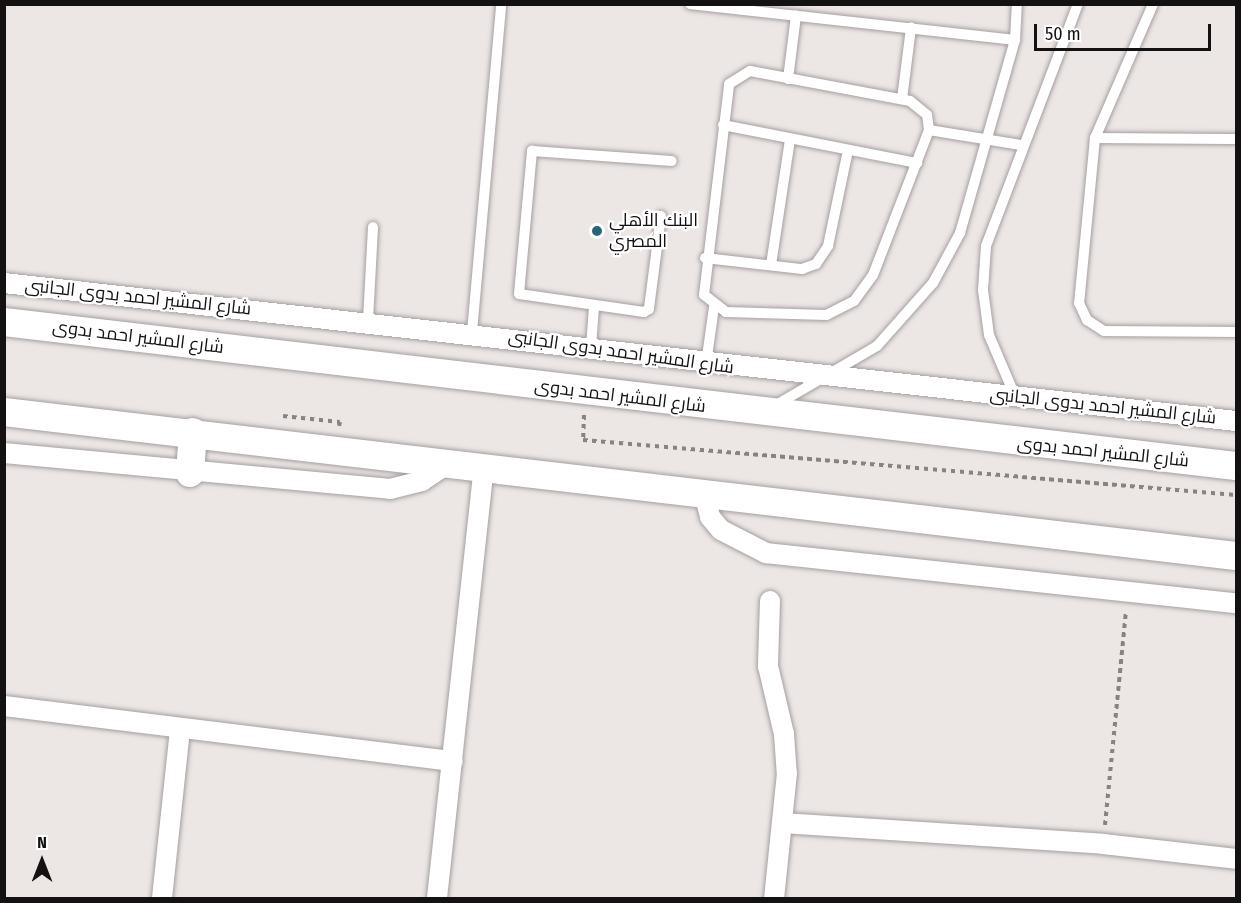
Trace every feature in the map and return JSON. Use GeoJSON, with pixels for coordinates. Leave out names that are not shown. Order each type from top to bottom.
{"type":"FeatureCollection","features":[{"type":"Feature","properties":{"kind":"street","name":"شارع المشير احمد بدوى الجانبى"},"geometry":{"type":"LineString","coordinates":[[4,283],[368,320],[591,347],[706,364],[1236,421]]}},
{"type":"Feature","properties":{"kind":"street","name":"شارع المشير احمد بدوى"},"geometry":{"type":"LineString","coordinates":[[4,322],[759,414],[1236,466]]}},
{"type":"Feature","properties":{"kind":"street"},"geometry":{"type":"LineString","coordinates":[[4,412],[194,432],[1236,556]]}},
{"type":"Feature","properties":{"kind":"street"},"geometry":{"type":"LineString","coordinates":[[190,473],[194,432]]}},
{"type":"Feature","properties":{"kind":"street"},"geometry":{"type":"LineString","coordinates":[[4,453],[190,473],[390,489],[422,481],[450,462]]}},
{"type":"Feature","properties":{"kind":"street"},"geometry":{"type":"LineString","coordinates":[[437,898],[484,466]]}},
{"type":"Feature","properties":{"kind":"street"},"geometry":{"type":"LineString","coordinates":[[704,494],[710,517],[721,530],[766,553],[1236,603]]}},
{"type":"Feature","properties":{"kind":"street"},"geometry":{"type":"LineString","coordinates":[[770,601],[769,679],[786,754],[774,898]]}},
{"type":"Feature","properties":{"kind":"street"},"geometry":{"type":"LineString","coordinates":[[4,706],[180,730],[453,761]]}},
{"type":"Feature","properties":{"kind":"street"},"geometry":{"type":"LineString","coordinates":[[162,898],[180,730]]}},
{"type":"Feature","properties":{"kind":"street"},"geometry":{"type":"LineString","coordinates":[[782,823],[1103,844],[1236,859]]}},
{"type":"Feature","properties":{"kind":"lane"},"geometry":{"type":"LineString","coordinates":[[472,333],[501,4]]}},
{"type":"Feature","properties":{"kind":"lane"},"geometry":{"type":"LineString","coordinates":[[690,4],[1015,40]]}},
{"type":"Feature","properties":{"kind":"lane"},"geometry":{"type":"LineString","coordinates":[[759,414],[830,377],[884,340],[933,283],[960,233],[1015,40],[1017,4]]}},
{"type":"Feature","properties":{"kind":"lane"},"geometry":{"type":"LineString","coordinates":[[1015,396],[995,356],[983,290],[992,224],[1078,4]]}},
{"type":"Feature","properties":{"kind":"lane"},"geometry":{"type":"LineString","coordinates":[[1153,4],[1095,138],[1079,303],[1087,320],[1104,330],[1236,332]]}},
{"type":"Feature","properties":{"kind":"lane"},"geometry":{"type":"LineString","coordinates":[[788,78],[796,16]]}},
{"type":"Feature","properties":{"kind":"lane"},"geometry":{"type":"LineString","coordinates":[[902,99],[911,28]]}},
{"type":"Feature","properties":{"kind":"lane"},"geometry":{"type":"LineString","coordinates":[[706,364],[714,307],[702,288],[729,84],[738,75],[788,78],[902,99],[923,108],[929,130],[873,275],[854,301],[810,317],[714,307]]}},
{"type":"Feature","properties":{"kind":"lane"},"geometry":{"type":"LineString","coordinates":[[723,125],[916,163]]}},
{"type":"Feature","properties":{"kind":"lane"},"geometry":{"type":"LineString","coordinates":[[929,130],[1021,145]]}},
{"type":"Feature","properties":{"kind":"lane"},"geometry":{"type":"LineString","coordinates":[[1095,138],[1236,139]]}},
{"type":"Feature","properties":{"kind":"lane"},"geometry":{"type":"LineString","coordinates":[[771,265],[790,139]]}},
{"type":"Feature","properties":{"kind":"lane"},"geometry":{"type":"LineString","coordinates":[[705,258],[809,268],[825,254],[848,150]]}},
{"type":"Feature","properties":{"kind":"lane"},"geometry":{"type":"LineString","coordinates":[[661,216],[649,309],[636,313],[519,294],[532,151],[672,161]]}},
{"type":"Feature","properties":{"kind":"lane"},"geometry":{"type":"LineString","coordinates":[[368,320],[373,227]]}},
{"type":"Feature","properties":{"kind":"lane"},"geometry":{"type":"LineString","coordinates":[[591,347],[594,307]]}},
{"type":"Feature","properties":{"kind":"path"},"geometry":{"type":"LineString","coordinates":[[585,393],[583,440],[1236,495]]}},
{"type":"Feature","properties":{"kind":"path"},"geometry":{"type":"LineString","coordinates":[[1103,844],[1128,592]]}},
{"type":"Feature","properties":{"kind":"place","name":"البنك الأهلي المصري"},"geometry":{"type":"Point","coordinates":[597,231]}}]}
